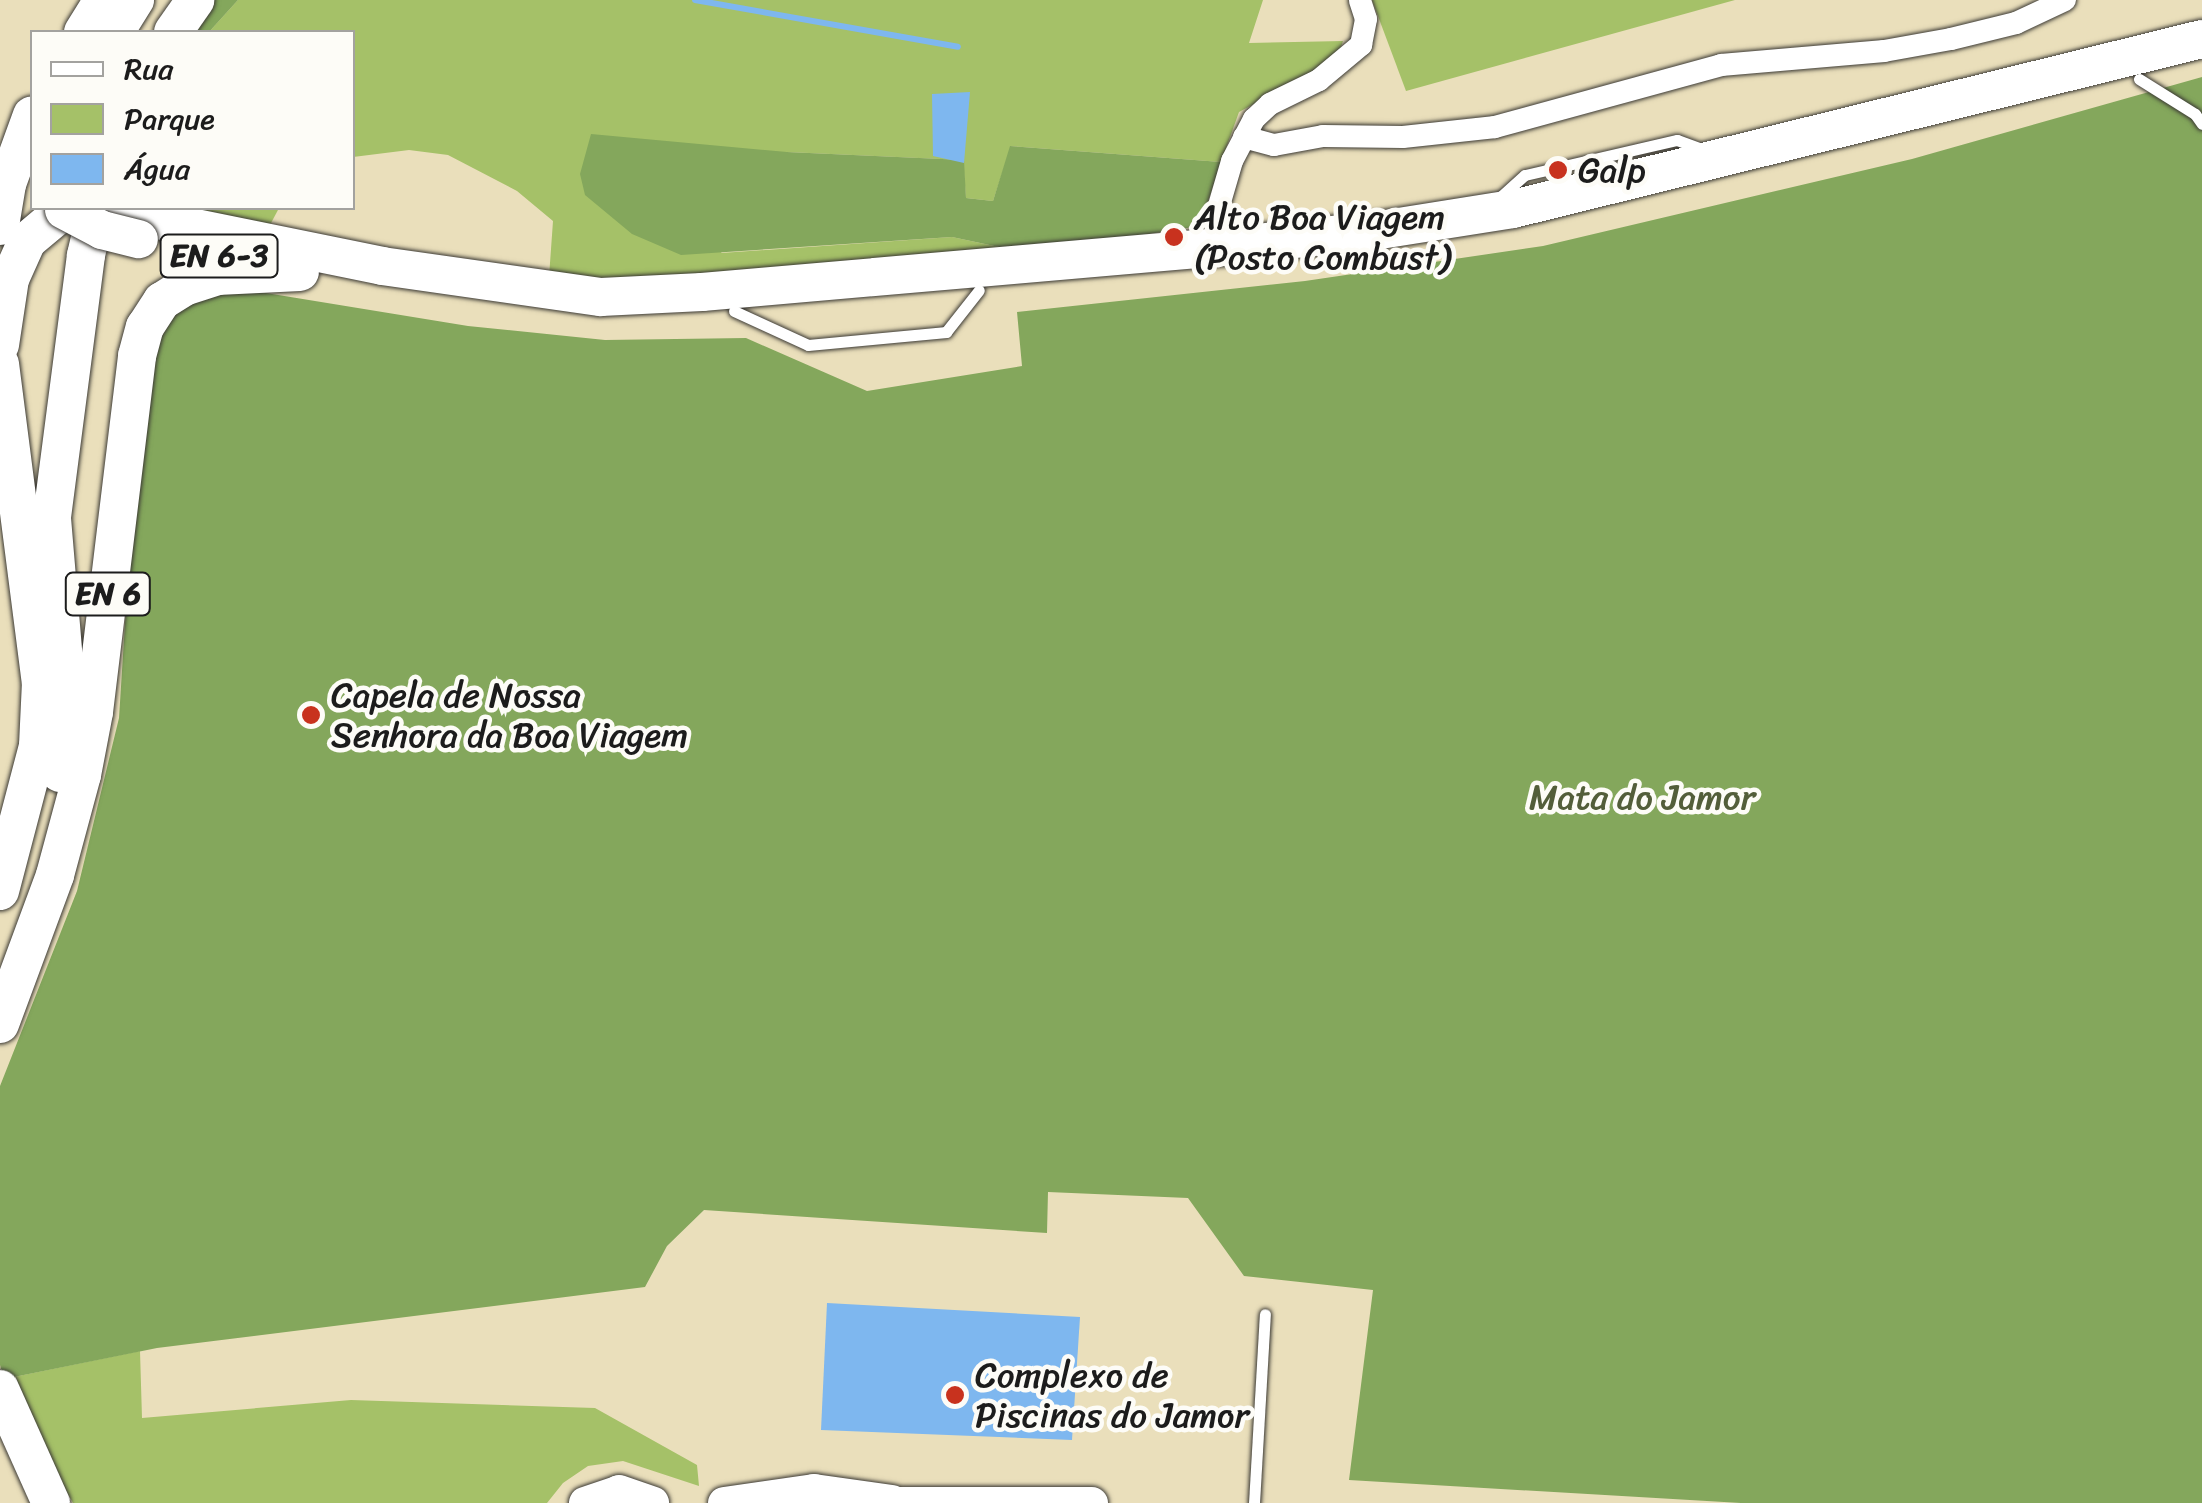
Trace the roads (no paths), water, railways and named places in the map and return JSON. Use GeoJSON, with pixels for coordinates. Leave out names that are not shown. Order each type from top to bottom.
{"type":"FeatureCollection","features":[{"type":"Feature","properties":{"kind":"main road"},"geometry":{"type":"LineString","coordinates":[[85,30],[104,0]]}},
{"type":"Feature","properties":{"kind":"main road"},"geometry":{"type":"LineString","coordinates":[[116,30],[135,0]]}},
{"type":"Feature","properties":{"kind":"main road"},"geometry":{"type":"LineString","coordinates":[[174,30],[195,0]]}},
{"type":"Feature","properties":{"kind":"main road","name":"EN 6-3"},"geometry":{"type":"LineString","coordinates":[[73,210],[102,230],[134,218],[382,266],[601,296],[702,292],[1220,247],[1481,214],[2202,39]]}},
{"type":"Feature","properties":{"kind":"main road","name":"EN 6-3"},"geometry":{"type":"LineString","coordinates":[[134,218],[300,272],[486,306],[598,318],[734,311],[1371,253],[1521,230],[2202,62]]}},
{"type":"Feature","properties":{"kind":"main road"},"geometry":{"type":"LineString","coordinates":[[0,226],[7,184],[30,121]]}},
{"type":"Feature","properties":{"kind":"main road"},"geometry":{"type":"LineString","coordinates":[[0,345],[10,280],[27,241],[73,210]]}},
{"type":"Feature","properties":{"kind":"main road","name":"EN 6"},"geometry":{"type":"LineString","coordinates":[[0,982],[51,819],[64,750],[64,626],[52,518],[86,254],[73,210]]}},
{"type":"Feature","properties":{"kind":"main road","name":"EN 6"},"geometry":{"type":"LineString","coordinates":[[0,1024],[55,876],[82,775],[94,712],[136,356],[144,327],[162,301],[184,287],[217,276],[300,272]]}},
{"type":"Feature","properties":{"kind":"main road","name":"EN 6"},"geometry":{"type":"LineString","coordinates":[[0,364],[41,682],[38,746],[0,891]]}},
{"type":"Feature","properties":{"kind":"main road"},"geometry":{"type":"LineString","coordinates":[[0,1389],[19,1470],[51,1503]]}},
{"type":"Feature","properties":{"kind":"street"},"geometry":{"type":"LineString","coordinates":[[1220,247],[1218,209],[1254,118],[1270,104],[1319,80],[1361,44],[1366,19],[1360,0]]}},
{"type":"Feature","properties":{"kind":"street"},"geometry":{"type":"LineString","coordinates":[[1244,137],[1274,146],[1323,136],[1403,137],[1495,126],[1721,66],[1884,51],[1950,40],[2016,23],[2065,0]]}},
{"type":"Feature","properties":{"kind":"street"},"geometry":{"type":"LineString","coordinates":[[724,1503],[814,1490],[883,1502],[1092,1503]]}},
{"type":"Feature","properties":{"kind":"street"},"geometry":{"type":"LineString","coordinates":[[586,1503],[619,1491],[653,1501]]}},
{"type":"Feature","properties":{"kind":"lane"},"geometry":{"type":"LineString","coordinates":[[2139,79],[2195,114],[2202,124]]}},
{"type":"Feature","properties":{"kind":"lane"},"geometry":{"type":"LineString","coordinates":[[1254,1503],[1265,1314]]}},
{"type":"Feature","properties":{"kind":"water"},"geometry":{"type":"Polygon","coordinates":[[[970,92],[964,163],[933,156],[932,94],[970,92]]]}},
{"type":"Feature","properties":{"kind":"water"},"geometry":{"type":"Polygon","coordinates":[[[827,1303],[1080,1317],[1072,1440],[821,1430],[827,1303]]]}},
{"type":"Feature","properties":{"kind":"waterway"},"geometry":{"type":"LineString","coordinates":[[695,0],[958,47]]}},
{"type":"Feature","properties":{"kind":"place","name":"Galp"},"geometry":{"type":"Point","coordinates":[1558,170]}},
{"type":"Feature","properties":{"kind":"place","name":"Alto Boa Viagem (Posto Combust)"},"geometry":{"type":"Point","coordinates":[1174,237]}},
{"type":"Feature","properties":{"kind":"place","name":"Capela de Nossa Senhora da Boa Viagem"},"geometry":{"type":"Point","coordinates":[311,715]}},
{"type":"Feature","properties":{"kind":"place","name":"Complexo de Piscinas do Jamor"},"geometry":{"type":"Point","coordinates":[955,1395]}},
{"type":"Feature","properties":{"kind":"park label","name":"Mata do Jamor"},"geometry":{"type":"Point","coordinates":[1642,797]}}]}
